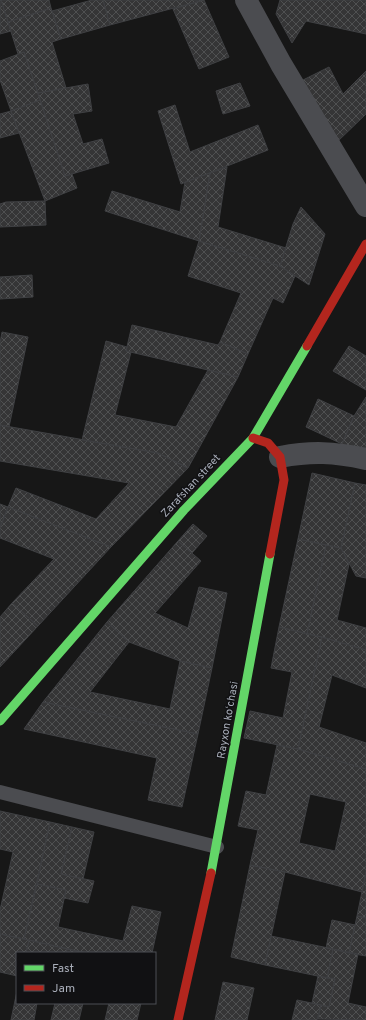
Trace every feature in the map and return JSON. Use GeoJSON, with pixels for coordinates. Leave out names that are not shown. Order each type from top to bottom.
{"type":"FeatureCollection","features":[{"type":"Feature","properties":{"kind":"street"},"geometry":{"type":"LineString","coordinates":[[246,0],[280,64],[366,206]]}},
{"type":"Feature","properties":{"kind":"street","name":"Zarafshan street"},"geometry":{"type":"LineString","coordinates":[[0,721],[184,510],[253,438],[366,244]]}},
{"type":"Feature","properties":{"kind":"street"},"geometry":{"type":"LineString","coordinates":[[253,438],[268,443],[280,457],[321,452],[366,459]]}},
{"type":"Feature","properties":{"kind":"street","name":"Rayxon koʻchasi"},"geometry":{"type":"LineString","coordinates":[[178,1020],[217,847],[284,480],[280,457]]}},
{"type":"Feature","properties":{"kind":"lane"},"geometry":{"type":"LineString","coordinates":[[0,792],[217,847]]}},
{"type":"Feature","properties":{"kind":"building"},"geometry":{"type":"Polygon","coordinates":[[[0,0],[11,31],[0,34],[0,0]]]}},
{"type":"Feature","properties":{"kind":"building"},"geometry":{"type":"Polygon","coordinates":[[[1,0],[49,0],[51,8],[8,22],[1,0]]]}},
{"type":"Feature","properties":{"kind":"building"},"geometry":{"type":"Polygon","coordinates":[[[92,0],[103,0],[110,25],[61,39],[52,11],[92,0]]]}},
{"type":"Feature","properties":{"kind":"building"},"geometry":{"type":"Polygon","coordinates":[[[103,0],[204,0],[110,25],[103,0]]]}},
{"type":"Feature","properties":{"kind":"building"},"geometry":{"type":"Polygon","coordinates":[[[204,0],[229,57],[199,69],[173,9],[204,0]]]}},
{"type":"Feature","properties":{"kind":"building"},"geometry":{"type":"Polygon","coordinates":[[[280,0],[366,0],[366,34],[306,21],[292,43],[276,14],[280,0]]]}},
{"type":"Feature","properties":{"kind":"building"},"geometry":{"type":"Polygon","coordinates":[[[51,8],[61,39],[52,42],[66,88],[38,93],[24,52],[18,54],[8,22],[51,8]]]}},
{"type":"Feature","properties":{"kind":"building"},"geometry":{"type":"Polygon","coordinates":[[[24,52],[40,100],[11,111],[0,80],[0,61],[24,52]]]}},
{"type":"Feature","properties":{"kind":"building"},"geometry":{"type":"Polygon","coordinates":[[[329,67],[343,94],[366,71],[366,114],[336,143],[303,80],[329,67]]]}},
{"type":"Feature","properties":{"kind":"building"},"geometry":{"type":"Polygon","coordinates":[[[240,83],[250,106],[223,114],[216,91],[240,83]]]}},
{"type":"Feature","properties":{"kind":"building"},"geometry":{"type":"Polygon","coordinates":[[[88,84],[92,111],[73,114],[83,144],[102,139],[109,163],[65,176],[38,93],[88,84]]]}},
{"type":"Feature","properties":{"kind":"building"},"geometry":{"type":"Polygon","coordinates":[[[40,100],[65,176],[72,174],[77,188],[45,201],[11,111],[40,100]]]}},
{"type":"Feature","properties":{"kind":"building"},"geometry":{"type":"Polygon","coordinates":[[[175,105],[190,152],[258,125],[268,150],[181,184],[158,111],[175,105]]]}},
{"type":"Feature","properties":{"kind":"building"},"geometry":{"type":"Polygon","coordinates":[[[11,111],[19,133],[0,138],[0,114],[11,111]]]}},
{"type":"Feature","properties":{"kind":"building"},"geometry":{"type":"Polygon","coordinates":[[[227,167],[218,227],[286,248],[280,266],[199,241],[210,173],[227,167]]]}},
{"type":"Feature","properties":{"kind":"building"},"geometry":{"type":"Polygon","coordinates":[[[210,173],[199,241],[105,211],[112,191],[180,212],[185,182],[210,173]]]}},
{"type":"Feature","properties":{"kind":"building"},"geometry":{"type":"Polygon","coordinates":[[[45,201],[46,225],[0,227],[0,204],[6,202],[45,201]]]}},
{"type":"Feature","properties":{"kind":"building"},"geometry":{"type":"Polygon","coordinates":[[[301,207],[325,234],[309,285],[280,266],[293,224],[301,207]]]}},
{"type":"Feature","properties":{"kind":"building"},"geometry":{"type":"Polygon","coordinates":[[[199,241],[280,266],[295,276],[283,303],[273,298],[248,354],[220,342],[241,293],[188,276],[199,241]]]}},
{"type":"Feature","properties":{"kind":"building"},"geometry":{"type":"Polygon","coordinates":[[[32,275],[33,297],[0,299],[0,277],[32,275]]]}},
{"type":"Feature","properties":{"kind":"building"},"geometry":{"type":"Polygon","coordinates":[[[132,325],[218,345],[220,342],[248,354],[238,377],[126,351],[132,325]]]}},
{"type":"Feature","properties":{"kind":"building"},"geometry":{"type":"Polygon","coordinates":[[[2,332],[28,337],[9,427],[0,425],[0,343],[2,332]]]}},
{"type":"Feature","properties":{"kind":"building"},"geometry":{"type":"Polygon","coordinates":[[[106,341],[127,347],[126,351],[131,352],[115,415],[176,427],[208,370],[238,377],[188,468],[158,453],[82,440],[106,341]]]}},
{"type":"Feature","properties":{"kind":"building"},"geometry":{"type":"Polygon","coordinates":[[[349,346],[366,356],[366,390],[333,371],[349,346]]]}},
{"type":"Feature","properties":{"kind":"building"},"geometry":{"type":"Polygon","coordinates":[[[366,397],[366,452],[342,444],[354,416],[366,397]]]}},
{"type":"Feature","properties":{"kind":"building"},"geometry":{"type":"Polygon","coordinates":[[[318,399],[354,416],[342,444],[306,427],[318,399]]]}},
{"type":"Feature","properties":{"kind":"building"},"geometry":{"type":"Polygon","coordinates":[[[0,425],[158,453],[188,468],[111,547],[8,507],[16,488],[96,519],[129,483],[0,461],[0,425]]]}},
{"type":"Feature","properties":{"kind":"building"},"geometry":{"type":"Polygon","coordinates":[[[312,473],[355,483],[341,548],[298,539],[312,473]]]}},
{"type":"Feature","properties":{"kind":"building"},"geometry":{"type":"Polygon","coordinates":[[[355,483],[366,485],[366,578],[356,576],[341,548],[355,483]]]}},
{"type":"Feature","properties":{"kind":"building"},"geometry":{"type":"Polygon","coordinates":[[[0,504],[8,507],[0,528],[0,504]]]}},
{"type":"Feature","properties":{"kind":"building"},"geometry":{"type":"Polygon","coordinates":[[[8,507],[111,547],[38,626],[12,603],[54,559],[0,538],[0,528],[8,507]]]}},
{"type":"Feature","properties":{"kind":"building"},"geometry":{"type":"Polygon","coordinates":[[[193,524],[207,536],[192,553],[178,541],[193,524]]]}},
{"type":"Feature","properties":{"kind":"building"},"geometry":{"type":"Polygon","coordinates":[[[298,539],[326,545],[307,634],[279,627],[298,539]]]}},
{"type":"Feature","properties":{"kind":"building"},"geometry":{"type":"Polygon","coordinates":[[[178,541],[201,561],[155,613],[188,628],[199,587],[227,593],[212,668],[180,661],[129,642],[107,622],[178,541]]]}},
{"type":"Feature","properties":{"kind":"building"},"geometry":{"type":"Polygon","coordinates":[[[326,545],[341,548],[349,564],[337,620],[366,628],[366,650],[307,634],[326,545]]]}},
{"type":"Feature","properties":{"kind":"building"},"geometry":{"type":"Polygon","coordinates":[[[12,603],[38,626],[0,667],[0,617],[12,603]]]}},
{"type":"Feature","properties":{"kind":"building"},"geometry":{"type":"Polygon","coordinates":[[[107,622],[129,642],[90,692],[170,709],[180,661],[212,668],[198,734],[43,702],[107,622]]]}},
{"type":"Feature","properties":{"kind":"building"},"geometry":{"type":"Polygon","coordinates":[[[279,627],[322,637],[298,749],[244,738],[250,711],[283,718],[292,672],[271,668],[279,627]]]}},
{"type":"Feature","properties":{"kind":"building"},"geometry":{"type":"Polygon","coordinates":[[[322,637],[366,650],[366,688],[332,675],[319,727],[366,743],[366,769],[298,749],[322,637]]]}},
{"type":"Feature","properties":{"kind":"building"},"geometry":{"type":"Polygon","coordinates":[[[43,702],[198,734],[182,807],[148,800],[157,758],[24,729],[43,702]]]}},
{"type":"Feature","properties":{"kind":"building"},"geometry":{"type":"Polygon","coordinates":[[[277,745],[298,749],[366,769],[366,872],[362,892],[285,872],[250,865],[258,830],[238,826],[246,791],[266,795],[277,745]],[[310,794],[299,843],[335,851],[346,802],[310,794]]]}},
{"type":"Feature","properties":{"kind":"building"},"geometry":{"type":"Polygon","coordinates":[[[0,811],[50,822],[24,939],[0,934],[0,910],[13,852],[0,849],[0,811]]]}},
{"type":"Feature","properties":{"kind":"building"},"geometry":{"type":"Polygon","coordinates":[[[50,822],[72,827],[61,874],[94,881],[88,903],[64,898],[66,890],[37,884],[50,822]]]}},
{"type":"Feature","properties":{"kind":"building"},"geometry":{"type":"Polygon","coordinates":[[[72,827],[94,832],[83,879],[61,874],[72,827]]]}},
{"type":"Feature","properties":{"kind":"building"},"geometry":{"type":"Polygon","coordinates":[[[250,865],[285,872],[265,965],[231,957],[250,865]]]}},
{"type":"Feature","properties":{"kind":"building"},"geometry":{"type":"Polygon","coordinates":[[[366,872],[366,918],[357,916],[366,872]]]}},
{"type":"Feature","properties":{"kind":"building"},"geometry":{"type":"Polygon","coordinates":[[[37,884],[66,890],[58,927],[123,941],[132,906],[161,912],[152,952],[82,952],[24,939],[37,884]]]}},
{"type":"Feature","properties":{"kind":"building"},"geometry":{"type":"Polygon","coordinates":[[[357,916],[366,918],[366,956],[349,953],[357,916]]]}},
{"type":"Feature","properties":{"kind":"building"},"geometry":{"type":"Polygon","coordinates":[[[332,920],[355,925],[349,953],[326,948],[332,920]]]}},
{"type":"Feature","properties":{"kind":"building"},"geometry":{"type":"Polygon","coordinates":[[[0,934],[29,940],[26,952],[16,952],[16,976],[0,972],[0,934]]]}},
{"type":"Feature","properties":{"kind":"building"},"geometry":{"type":"Polygon","coordinates":[[[271,936],[333,949],[327,978],[265,965],[271,936]]]}},
{"type":"Feature","properties":{"kind":"building"},"geometry":{"type":"Polygon","coordinates":[[[29,940],[67,949],[66,952],[26,952],[29,940]]]}},
{"type":"Feature","properties":{"kind":"building"},"geometry":{"type":"Polygon","coordinates":[[[67,949],[82,952],[66,952],[67,949]]]}},
{"type":"Feature","properties":{"kind":"building"},"geometry":{"type":"Polygon","coordinates":[[[333,949],[358,954],[348,1003],[366,1007],[366,1020],[318,1019],[321,1005],[329,1007],[335,979],[327,978],[333,949]]]}},
{"type":"Feature","properties":{"kind":"building"},"geometry":{"type":"Polygon","coordinates":[[[318,976],[335,979],[329,1007],[312,1003],[318,976]]]}},
{"type":"Feature","properties":{"kind":"building"},"geometry":{"type":"Polygon","coordinates":[[[223,982],[254,988],[247,1020],[215,1020],[223,982]]]}},
{"type":"Feature","properties":{"kind":"building"},"geometry":{"type":"Polygon","coordinates":[[[16,996],[16,1004],[37,1004],[34,1020],[11,1020],[16,996]]]}},
{"type":"Feature","properties":{"kind":"building"},"geometry":{"type":"Polygon","coordinates":[[[297,1000],[321,1005],[317,1020],[292,1020],[297,1000]]]}},
{"type":"Feature","properties":{"kind":"building"},"geometry":{"type":"Polygon","coordinates":[[[55,1004],[83,1004],[79,1020],[51,1020],[55,1004]]]}},
{"type":"Feature","properties":{"kind":"building"},"geometry":{"type":"Polygon","coordinates":[[[109,1004],[141,1004],[137,1020],[105,1020],[109,1004]]]}},
{"type":"Feature","properties":{"kind":"traffic: fast"},"geometry":{"type":"LineString","coordinates":[[0,721],[184,510],[253,438],[307,346]]}},
{"type":"Feature","properties":{"kind":"traffic: fast"},"geometry":{"type":"LineString","coordinates":[[211,873],[270,554]]}},
{"type":"Feature","properties":{"kind":"traffic: jam"},"geometry":{"type":"LineString","coordinates":[[307,346],[366,244]]}},
{"type":"Feature","properties":{"kind":"traffic: jam"},"geometry":{"type":"LineString","coordinates":[[253,438],[268,443],[280,457],[284,480],[270,554]]}},
{"type":"Feature","properties":{"kind":"traffic: jam"},"geometry":{"type":"LineString","coordinates":[[178,1020],[211,873]]}}]}
